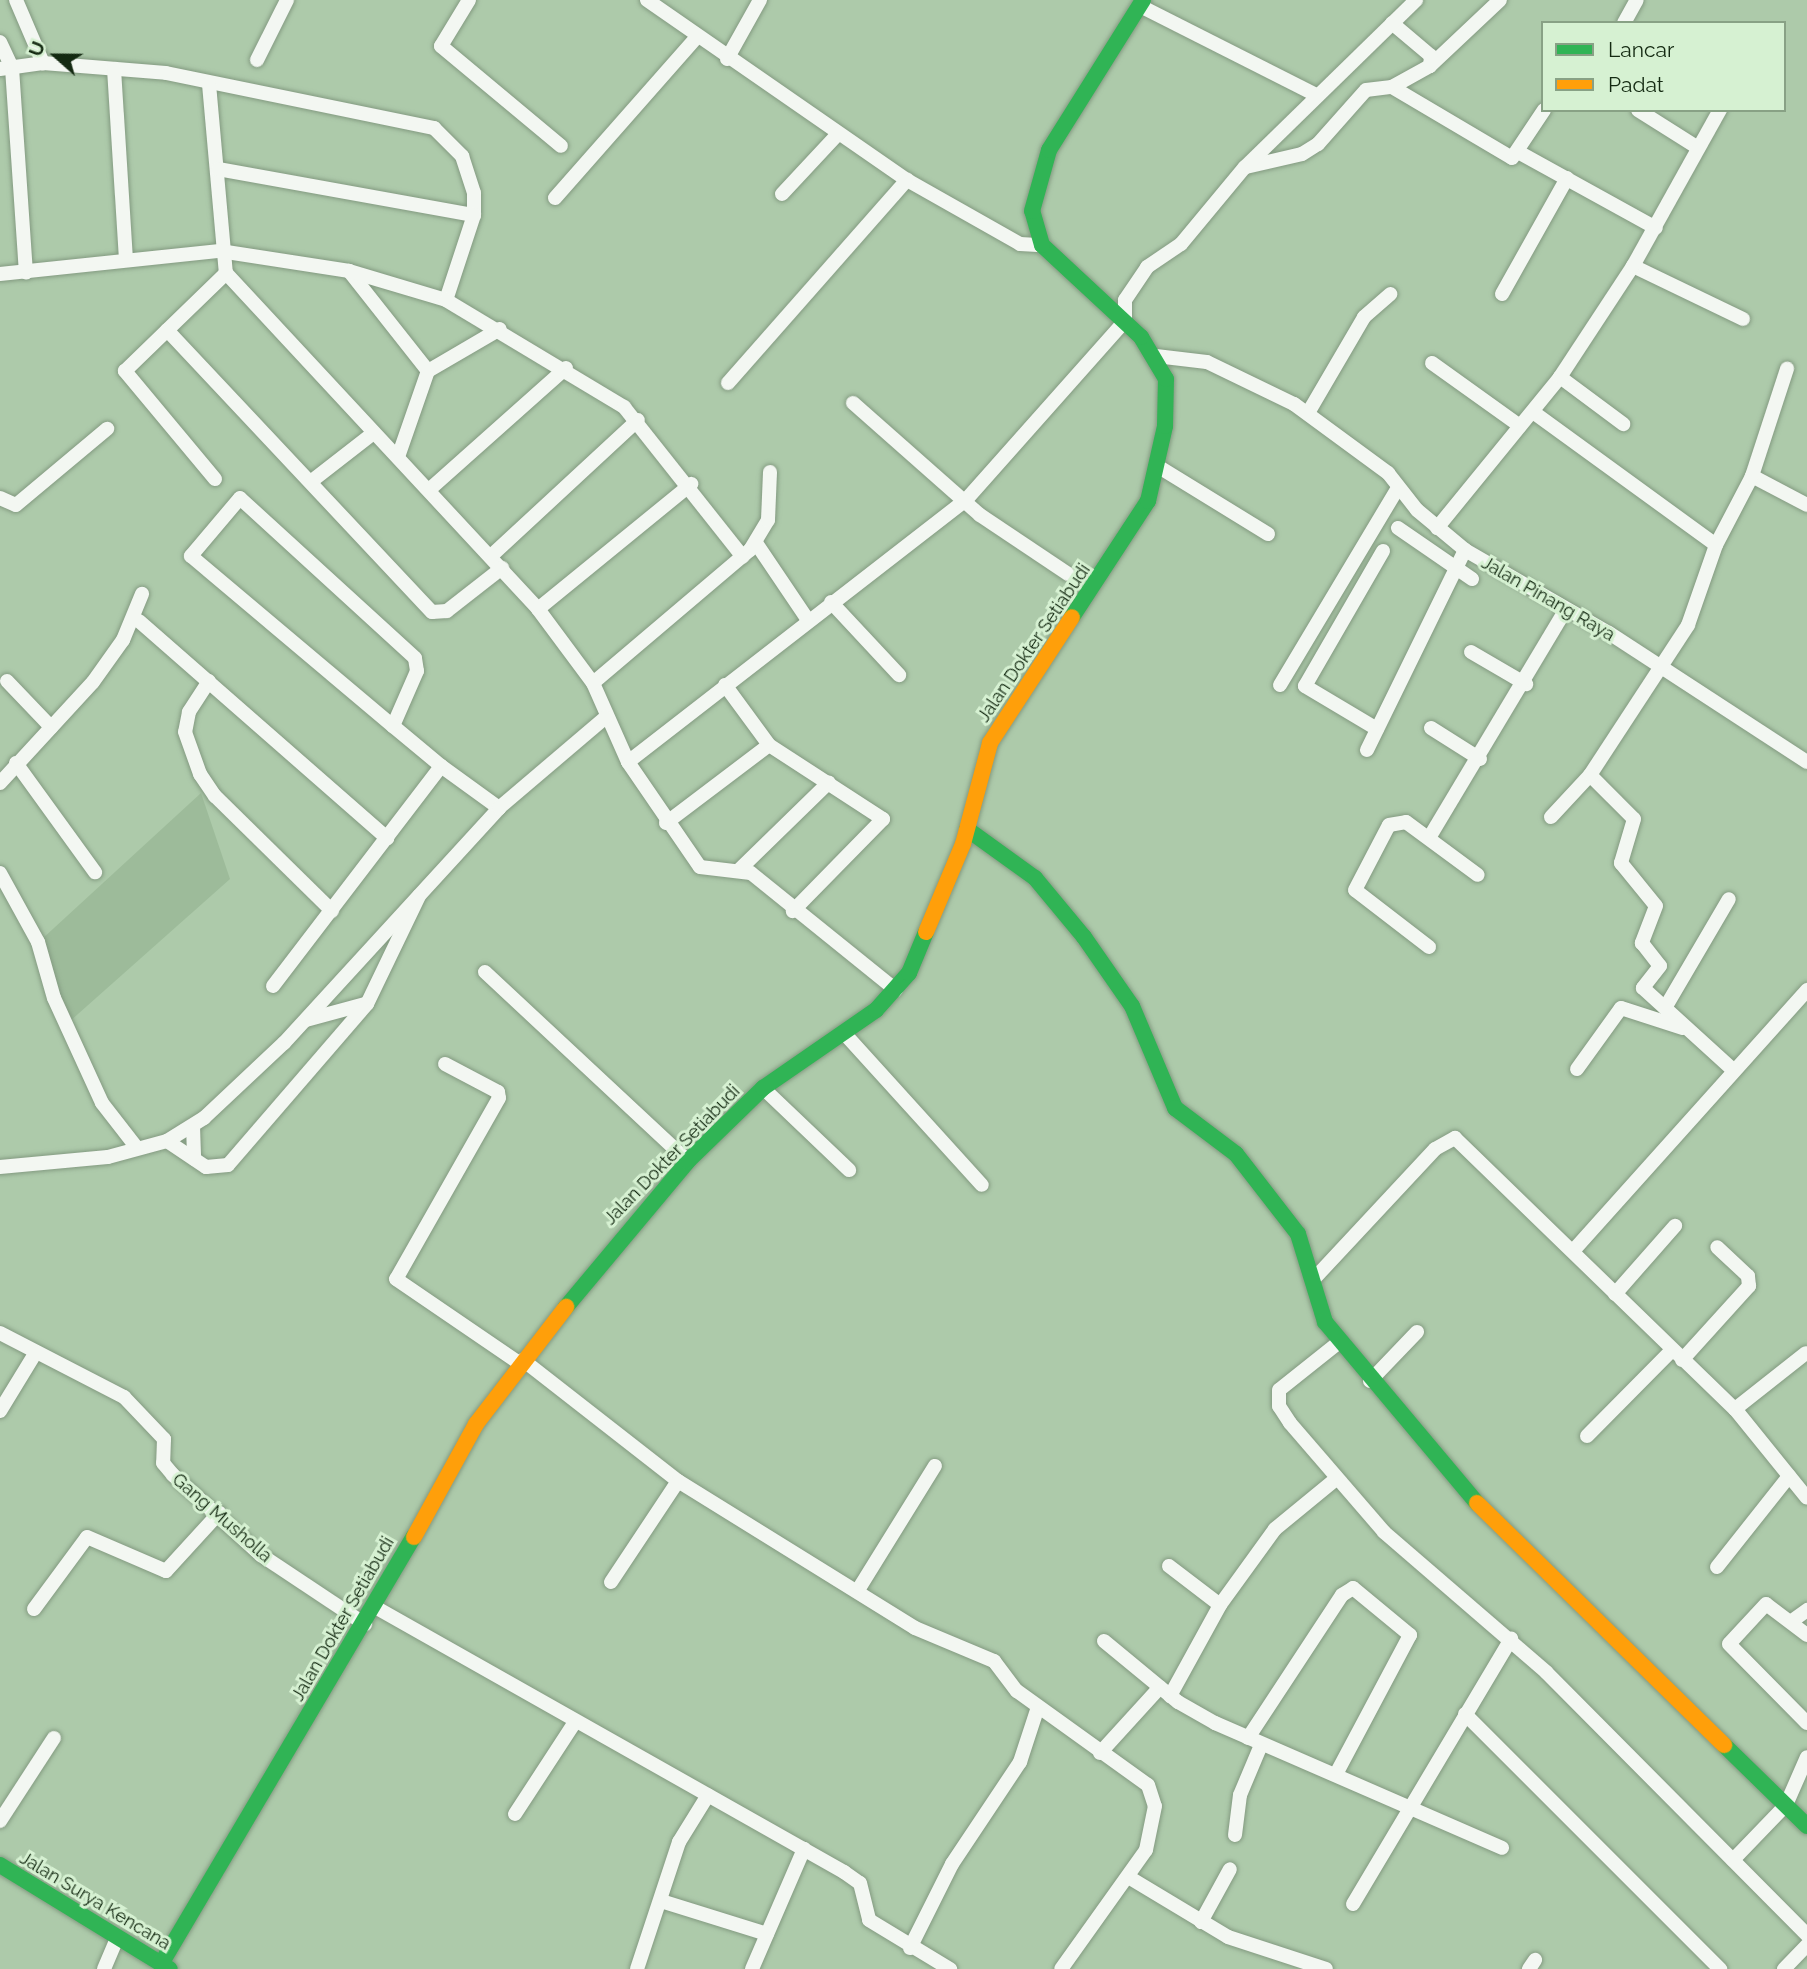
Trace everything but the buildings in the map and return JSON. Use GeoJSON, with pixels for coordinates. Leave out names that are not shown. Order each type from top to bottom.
{"type":"FeatureCollection","features":[{"type":"Feature","properties":{"kind":"main road"},"geometry":{"type":"LineString","coordinates":[[1042,245],[1032,211],[1039,174],[1142,3]]}},
{"type":"Feature","properties":{"kind":"main road","name":"Jalan Dokter Setiabudi"},"geometry":{"type":"LineString","coordinates":[[165,1966],[375,1607],[476,1424],[521,1361],[688,1161],[764,1088],[844,1033],[896,990],[926,942],[972,832],[990,743],[1124,546],[1159,467],[1168,396],[1156,356],[1125,321],[1042,245]]}},
{"type":"Feature","properties":{"kind":"main road"},"geometry":{"type":"LineString","coordinates":[[972,832],[1035,878],[1084,937],[1132,1006],[1175,1108],[1228,1147],[1259,1182],[1310,1255],[1317,1307],[1338,1343],[1448,1474],[1807,1826]]}},
{"type":"Feature","properties":{"kind":"main road","name":"Jalan Surya Kencana"},"geometry":{"type":"LineString","coordinates":[[0,1865],[165,1966]]}},
{"type":"Feature","properties":{"kind":"street"},"geometry":{"type":"LineString","coordinates":[[16,0],[43,63]]}},
{"type":"Feature","properties":{"kind":"street"},"geometry":{"type":"LineString","coordinates":[[257,60],[287,0]]}},
{"type":"Feature","properties":{"kind":"street"},"geometry":{"type":"LineString","coordinates":[[469,0],[441,46],[561,146]]}},
{"type":"Feature","properties":{"kind":"street"},"geometry":{"type":"LineString","coordinates":[[647,0],[727,59],[907,180],[1020,244],[1042,245]]}},
{"type":"Feature","properties":{"kind":"street"},"geometry":{"type":"LineString","coordinates":[[727,59],[760,0]]}},
{"type":"Feature","properties":{"kind":"street"},"geometry":{"type":"LineString","coordinates":[[628,762],[831,602],[965,501],[1125,321],[1125,300],[1147,267],[1181,244],[1245,167],[1416,0]]}},
{"type":"Feature","properties":{"kind":"street"},"geometry":{"type":"LineString","coordinates":[[1245,167],[1301,154],[1318,144],[1366,90],[1392,87],[1430,66],[1500,0]]}},
{"type":"Feature","properties":{"kind":"street"},"geometry":{"type":"LineString","coordinates":[[1625,21],[1637,0]]}},
{"type":"Feature","properties":{"kind":"street"},"geometry":{"type":"LineString","coordinates":[[1142,3],[1316,95]]}},
{"type":"Feature","properties":{"kind":"street"},"geometry":{"type":"LineString","coordinates":[[1392,23],[1431,56],[1430,66]]}},
{"type":"Feature","properties":{"kind":"street"},"geometry":{"type":"LineString","coordinates":[[555,198],[698,37]]}},
{"type":"Feature","properties":{"kind":"street"},"geometry":{"type":"LineString","coordinates":[[0,42],[6,68],[26,273]]}},
{"type":"Feature","properties":{"kind":"street"},"geometry":{"type":"LineString","coordinates":[[6,68],[43,63],[114,69],[209,83],[435,128],[471,174],[474,215],[446,300]]}},
{"type":"Feature","properties":{"kind":"street"},"geometry":{"type":"LineString","coordinates":[[114,69],[126,259]]}},
{"type":"Feature","properties":{"kind":"street"},"geometry":{"type":"LineString","coordinates":[[209,83],[218,169],[220,251],[226,273],[372,434],[430,489],[538,609],[593,683],[606,718],[628,762],[666,823],[700,867],[740,869],[896,990]]}},
{"type":"Feature","properties":{"kind":"street"},"geometry":{"type":"LineString","coordinates":[[1392,87],[1502,157],[1520,153],[1656,228]]}},
{"type":"Feature","properties":{"kind":"street"},"geometry":{"type":"LineString","coordinates":[[1520,153],[1543,112]]}},
{"type":"Feature","properties":{"kind":"street"},"geometry":{"type":"LineString","coordinates":[[1641,112],[1698,148]]}},
{"type":"Feature","properties":{"kind":"street"},"geometry":{"type":"LineString","coordinates":[[1437,528],[1560,377],[1656,228],[1719,112]]}},
{"type":"Feature","properties":{"kind":"street"},"geometry":{"type":"LineString","coordinates":[[782,194],[838,134]]}},
{"type":"Feature","properties":{"kind":"street"},"geometry":{"type":"LineString","coordinates":[[218,169],[474,215]]}},
{"type":"Feature","properties":{"kind":"street"},"geometry":{"type":"LineString","coordinates":[[1502,294],[1567,178]]}},
{"type":"Feature","properties":{"kind":"street"},"geometry":{"type":"LineString","coordinates":[[728,383],[907,180]]}},
{"type":"Feature","properties":{"kind":"street"},"geometry":{"type":"LineString","coordinates":[[0,274],[220,251],[349,271],[446,300],[566,368],[638,419],[691,484],[743,557]]}},
{"type":"Feature","properties":{"kind":"street"},"geometry":{"type":"LineString","coordinates":[[1633,266],[1743,319]]}},
{"type":"Feature","properties":{"kind":"street"},"geometry":{"type":"LineString","coordinates":[[349,271],[428,371]]}},
{"type":"Feature","properties":{"kind":"street"},"geometry":{"type":"LineString","coordinates":[[215,479],[125,371],[226,273]]}},
{"type":"Feature","properties":{"kind":"street"},"geometry":{"type":"LineString","coordinates":[[1308,414],[1364,317],[1390,294]]}},
{"type":"Feature","properties":{"kind":"street"},"geometry":{"type":"LineString","coordinates":[[398,457],[428,371],[500,329]]}},
{"type":"Feature","properties":{"kind":"street"},"geometry":{"type":"LineString","coordinates":[[167,330],[313,480],[432,612],[447,611],[502,568]]}},
{"type":"Feature","properties":{"kind":"street","name":"Jalan Pinang Raya"},"geometry":{"type":"LineString","coordinates":[[1156,356],[1207,362],[1308,414],[1388,473],[1398,488],[1437,528],[1465,550],[1663,667],[1807,762]]}},
{"type":"Feature","properties":{"kind":"street"},"geometry":{"type":"LineString","coordinates":[[1432,363],[1520,426]]}},
{"type":"Feature","properties":{"kind":"street"},"geometry":{"type":"LineString","coordinates":[[430,489],[566,368]]}},
{"type":"Feature","properties":{"kind":"street"},"geometry":{"type":"LineString","coordinates":[[1551,817],[1590,775],[1688,625],[1716,545],[1752,476],[1787,369]]}},
{"type":"Feature","properties":{"kind":"street"},"geometry":{"type":"LineString","coordinates":[[1560,377],[1623,424]]}},
{"type":"Feature","properties":{"kind":"street"},"geometry":{"type":"LineString","coordinates":[[853,403],[965,501],[1068,574]]}},
{"type":"Feature","properties":{"kind":"street"},"geometry":{"type":"LineString","coordinates":[[1533,412],[1716,545]]}},
{"type":"Feature","properties":{"kind":"street"},"geometry":{"type":"LineString","coordinates":[[491,556],[638,419]]}},
{"type":"Feature","properties":{"kind":"street"},"geometry":{"type":"LineString","coordinates":[[0,498],[16,505],[107,429]]}},
{"type":"Feature","properties":{"kind":"street"},"geometry":{"type":"LineString","coordinates":[[313,480],[372,434]]}},
{"type":"Feature","properties":{"kind":"street"},"geometry":{"type":"LineString","coordinates":[[1159,467],[1268,534]]}},
{"type":"Feature","properties":{"kind":"street"},"geometry":{"type":"LineString","coordinates":[[593,683],[743,557],[756,543],[770,509],[770,472]]}},
{"type":"Feature","properties":{"kind":"street"},"geometry":{"type":"LineString","coordinates":[[1752,476],[1807,505]]}},
{"type":"Feature","properties":{"kind":"street"},"geometry":{"type":"LineString","coordinates":[[538,609],[691,484]]}},
{"type":"Feature","properties":{"kind":"street"},"geometry":{"type":"LineString","coordinates":[[1280,685],[1398,488]]}},
{"type":"Feature","properties":{"kind":"street"},"geometry":{"type":"LineString","coordinates":[[393,726],[417,671],[415,658],[240,498],[191,556],[393,726],[441,766],[499,808]]}},
{"type":"Feature","properties":{"kind":"street"},"geometry":{"type":"LineString","coordinates":[[1398,528],[1472,579]]}},
{"type":"Feature","properties":{"kind":"street"},"geometry":{"type":"LineString","coordinates":[[756,543],[808,620]]}},
{"type":"Feature","properties":{"kind":"street"},"geometry":{"type":"LineString","coordinates":[[1367,750],[1465,550]]}},
{"type":"Feature","properties":{"kind":"street"},"geometry":{"type":"LineString","coordinates":[[1377,729],[1305,687],[1383,551]]}},
{"type":"Feature","properties":{"kind":"street"},"geometry":{"type":"LineString","coordinates":[[0,783],[51,727],[123,640],[142,594]]}},
{"type":"Feature","properties":{"kind":"street"},"geometry":{"type":"LineString","coordinates":[[831,602],[900,675]]}},
{"type":"Feature","properties":{"kind":"street"},"geometry":{"type":"LineString","coordinates":[[1429,838],[1526,684],[1565,611]]}},
{"type":"Feature","properties":{"kind":"street"},"geometry":{"type":"LineString","coordinates":[[139,621],[387,838]]}},
{"type":"Feature","properties":{"kind":"street"},"geometry":{"type":"LineString","coordinates":[[1471,652],[1526,684]]}},
{"type":"Feature","properties":{"kind":"street"},"geometry":{"type":"LineString","coordinates":[[6,681],[51,727]]}},
{"type":"Feature","properties":{"kind":"street"},"geometry":{"type":"LineString","coordinates":[[209,681],[189,712],[185,732],[204,781],[332,911]]}},
{"type":"Feature","properties":{"kind":"street"},"geometry":{"type":"LineString","coordinates":[[725,685],[769,745],[883,819],[793,911]]}},
{"type":"Feature","properties":{"kind":"street"},"geometry":{"type":"LineString","coordinates":[[0,1167],[108,1157],[167,1141],[193,1126],[306,1020],[421,889],[499,808],[606,718]]}},
{"type":"Feature","properties":{"kind":"street"},"geometry":{"type":"LineString","coordinates":[[1431,728],[1480,758]]}},
{"type":"Feature","properties":{"kind":"street"},"geometry":{"type":"LineString","coordinates":[[666,823],[769,745]]}},
{"type":"Feature","properties":{"kind":"street"},"geometry":{"type":"LineString","coordinates":[[16,763],[95,872]]}},
{"type":"Feature","properties":{"kind":"street"},"geometry":{"type":"LineString","coordinates":[[273,986],[441,766]]}},
{"type":"Feature","properties":{"kind":"street"},"geometry":{"type":"LineString","coordinates":[[1590,775],[1634,819],[1621,863],[1656,906],[1642,943],[1660,967],[1643,988],[1732,1069]]}},
{"type":"Feature","properties":{"kind":"street"},"geometry":{"type":"LineString","coordinates":[[740,869],[829,782]]}},
{"type":"Feature","properties":{"kind":"street"},"geometry":{"type":"LineString","coordinates":[[1429,947],[1358,894],[1355,883],[1389,825],[1406,822],[1478,875]]}},
{"type":"Feature","properties":{"kind":"street"},"geometry":{"type":"LineString","coordinates":[[0,873],[38,942],[90,1079],[137,1147]]}},
{"type":"Feature","properties":{"kind":"street"},"geometry":{"type":"LineString","coordinates":[[167,1141],[217,1170],[228,1166],[367,1004],[421,889]]}},
{"type":"Feature","properties":{"kind":"street"},"geometry":{"type":"LineString","coordinates":[[1665,1008],[1729,899]]}},
{"type":"Feature","properties":{"kind":"street"},"geometry":{"type":"LineString","coordinates":[[485,972],[688,1161]]}},
{"type":"Feature","properties":{"kind":"street"},"geometry":{"type":"LineString","coordinates":[[1573,1251],[1732,1069],[1807,990]]}},
{"type":"Feature","properties":{"kind":"street"},"geometry":{"type":"LineString","coordinates":[[306,1020],[367,1004]]}},
{"type":"Feature","properties":{"kind":"street"},"geometry":{"type":"LineString","coordinates":[[1577,1069],[1621,1008],[1691,1031]]}},
{"type":"Feature","properties":{"kind":"street"},"geometry":{"type":"LineString","coordinates":[[844,1033],[982,1185]]}},
{"type":"Feature","properties":{"kind":"street"},"geometry":{"type":"LineString","coordinates":[[445,1064],[498,1092],[499,1098],[396,1279],[521,1361],[678,1481],[858,1590],[915,1628],[994,1661],[1038,1707],[1153,1791],[1154,1826],[1130,1878],[1102,1904],[1061,1969]]}},
{"type":"Feature","properties":{"kind":"street"},"geometry":{"type":"LineString","coordinates":[[764,1088],[849,1170]]}},
{"type":"Feature","properties":{"kind":"street"},"geometry":{"type":"LineString","coordinates":[[193,1126],[194,1159]]}},
{"type":"Feature","properties":{"kind":"street"},"geometry":{"type":"LineString","coordinates":[[1312,1281],[1435,1149],[1455,1138],[1735,1409],[1807,1498]]}},
{"type":"Feature","properties":{"kind":"street"},"geometry":{"type":"LineString","coordinates":[[1615,1294],[1675,1226]]}},
{"type":"Feature","properties":{"kind":"street"},"geometry":{"type":"LineString","coordinates":[[1587,1436],[1749,1286],[1748,1276],[1717,1247]]}},
{"type":"Feature","properties":{"kind":"street"},"geometry":{"type":"LineString","coordinates":[[1370,1381],[1417,1332]]}},
{"type":"Feature","properties":{"kind":"street","name":"Gang Musholla"},"geometry":{"type":"LineString","coordinates":[[0,1333],[36,1352],[80,1368],[124,1396],[164,1439],[164,1466],[219,1513],[261,1555],[365,1624]]}},
{"type":"Feature","properties":{"kind":"street"},"geometry":{"type":"LineString","coordinates":[[1338,1343],[1278,1394],[1290,1423],[1408,1556],[1511,1639],[1807,1935]]}},
{"type":"Feature","properties":{"kind":"street"},"geometry":{"type":"LineString","coordinates":[[0,1411],[36,1352]]}},
{"type":"Feature","properties":{"kind":"street"},"geometry":{"type":"LineString","coordinates":[[1735,1409],[1806,1353]]}},
{"type":"Feature","properties":{"kind":"street"},"geometry":{"type":"LineString","coordinates":[[858,1590],[935,1465]]}},
{"type":"Feature","properties":{"kind":"street"},"geometry":{"type":"LineString","coordinates":[[1717,1567],[1789,1476]]}},
{"type":"Feature","properties":{"kind":"street"},"geometry":{"type":"LineString","coordinates":[[1100,1753],[1165,1692],[1220,1605],[1275,1529],[1291,1513],[1337,1478]]}},
{"type":"Feature","properties":{"kind":"street"},"geometry":{"type":"LineString","coordinates":[[611,1583],[678,1481]]}},
{"type":"Feature","properties":{"kind":"street"},"geometry":{"type":"LineString","coordinates":[[34,1609],[87,1537],[166,1571],[219,1513]]}},
{"type":"Feature","properties":{"kind":"street"},"geometry":{"type":"LineString","coordinates":[[1169,1566],[1220,1605]]}},
{"type":"Feature","properties":{"kind":"street"},"geometry":{"type":"LineString","coordinates":[[1235,1835],[1240,1795],[1254,1742],[1342,1595],[1353,1588],[1410,1635],[1336,1774]]}},
{"type":"Feature","properties":{"kind":"street"},"geometry":{"type":"LineString","coordinates":[[1807,1635],[1793,1621],[1766,1604],[1729,1644],[1807,1723]]}},
{"type":"Feature","properties":{"kind":"street"},"geometry":{"type":"LineString","coordinates":[[375,1607],[860,1883],[869,1920],[909,1948],[950,1969]]}},
{"type":"Feature","properties":{"kind":"street"},"geometry":{"type":"LineString","coordinates":[[1793,1621],[1807,1610]]}},
{"type":"Feature","properties":{"kind":"street"},"geometry":{"type":"LineString","coordinates":[[1353,1904],[1511,1639]]}},
{"type":"Feature","properties":{"kind":"street"},"geometry":{"type":"LineString","coordinates":[[1104,1641],[1165,1692],[1254,1742],[1336,1774],[1409,1809],[1502,1848]]}},
{"type":"Feature","properties":{"kind":"street"},"geometry":{"type":"LineString","coordinates":[[909,1948],[952,1864],[1003,1793],[1038,1707]]}},
{"type":"Feature","properties":{"kind":"street"},"geometry":{"type":"LineString","coordinates":[[1465,1714],[1720,1969]]}},
{"type":"Feature","properties":{"kind":"street"},"geometry":{"type":"LineString","coordinates":[[515,1814],[575,1722]]}},
{"type":"Feature","properties":{"kind":"street"},"geometry":{"type":"LineString","coordinates":[[0,1821],[54,1738]]}},
{"type":"Feature","properties":{"kind":"street"},"geometry":{"type":"LineString","coordinates":[[1733,1860],[1786,1805],[1807,1757]]}},
{"type":"Feature","properties":{"kind":"street"},"geometry":{"type":"LineString","coordinates":[[637,1969],[679,1842],[708,1795]]}},
{"type":"Feature","properties":{"kind":"street"},"geometry":{"type":"LineString","coordinates":[[752,1969],[804,1850]]}},
{"type":"Feature","properties":{"kind":"street"},"geometry":{"type":"LineString","coordinates":[[1202,1923],[1230,1869]]}},
{"type":"Feature","properties":{"kind":"street"},"geometry":{"type":"LineString","coordinates":[[1130,1878],[1202,1923],[1326,1969]]}},
{"type":"Feature","properties":{"kind":"street"},"geometry":{"type":"LineString","coordinates":[[661,1901],[768,1934]]}},
{"type":"Feature","properties":{"kind":"street"},"geometry":{"type":"LineString","coordinates":[[104,1969],[117,1938]]}},
{"type":"Feature","properties":{"kind":"street"},"geometry":{"type":"LineString","coordinates":[[1784,1969],[1807,1945]]}},
{"type":"Feature","properties":{"kind":"green space"},"geometry":{"type":"Polygon","coordinates":[[[201,793],[230,879],[69,1022],[42,939],[201,793]]]}},
{"type":"Feature","properties":{"kind":"traffic: fast"},"geometry":{"type":"LineString","coordinates":[[1072,617],[1148,501],[1165,426],[1166,379],[1141,337],[1042,245],[1032,211],[1049,150],[1143,0]]}},
{"type":"Feature","properties":{"kind":"traffic: fast"},"geometry":{"type":"LineString","coordinates":[[967,829],[1035,878],[1084,937],[1132,1006],[1175,1108],[1236,1154],[1298,1234],[1325,1322],[1477,1503]]}},
{"type":"Feature","properties":{"kind":"traffic: fast"},"geometry":{"type":"LineString","coordinates":[[566,1307],[688,1161],[763,1088],[876,1010],[909,973],[926,932]]}},
{"type":"Feature","properties":{"kind":"traffic: fast"},"geometry":{"type":"LineString","coordinates":[[161,1964],[414,1537]]}},
{"type":"Feature","properties":{"kind":"traffic: fast"},"geometry":{"type":"LineString","coordinates":[[1724,1745],[1807,1826]]}},
{"type":"Feature","properties":{"kind":"traffic: fast"},"geometry":{"type":"LineString","coordinates":[[0,1865],[170,1969]]}},
{"type":"Feature","properties":{"kind":"traffic: slow"},"geometry":{"type":"LineString","coordinates":[[926,932],[963,844],[990,743],[1072,617]]}},
{"type":"Feature","properties":{"kind":"traffic: slow"},"geometry":{"type":"LineString","coordinates":[[414,1537],[476,1424],[566,1307]]}},
{"type":"Feature","properties":{"kind":"traffic: slow"},"geometry":{"type":"LineString","coordinates":[[1477,1503],[1724,1745]]}}]}
